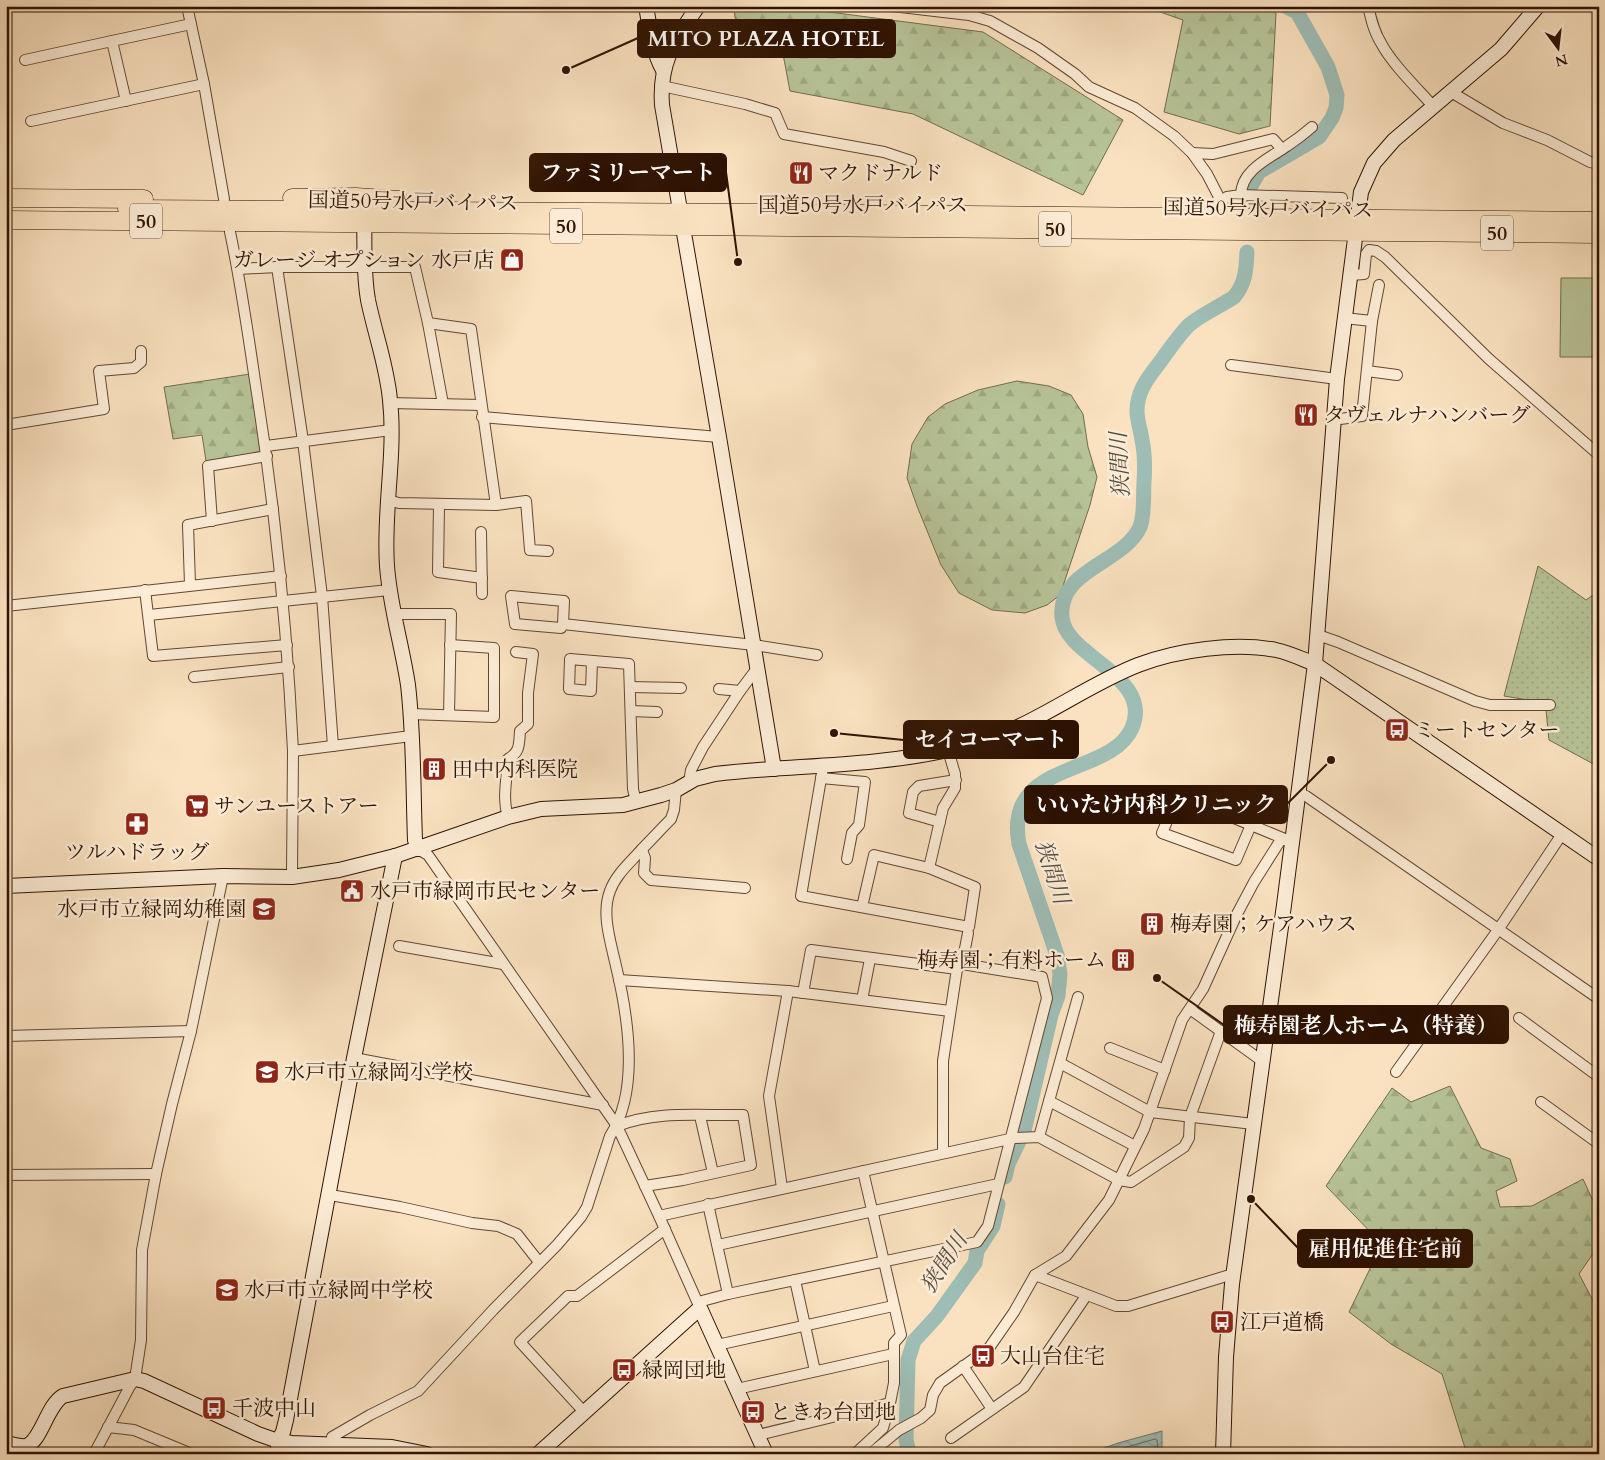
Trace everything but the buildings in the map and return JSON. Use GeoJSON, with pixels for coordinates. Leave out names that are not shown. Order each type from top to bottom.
{"type":"FeatureCollection","features":[{"type":"Feature","properties":{"kind":"highway"},"geometry":{"type":"LineString","coordinates":[[6,198],[224,199],[361,211]]}},
{"type":"Feature","properties":{"kind":"highway","name":"国道50号水戸バイパス"},"geometry":{"type":"LineString","coordinates":[[6,220],[361,211],[447,204],[486,211],[682,220],[1221,209],[1356,226],[1599,221]]}},
{"type":"Feature","properties":{"kind":"highway","name":"国道50号水戸バイパス"},"geometry":{"type":"LineString","coordinates":[[6,209],[361,211],[682,220],[1356,226],[1599,234]]}},
{"type":"Feature","properties":{"kind":"highway"},"geometry":{"type":"LineString","coordinates":[[6,230],[344,232],[361,211]]}},
{"type":"Feature","properties":{"kind":"street"},"geometry":{"type":"LineString","coordinates":[[187,6],[204,84],[224,199]]}},
{"type":"Feature","properties":{"kind":"street"},"geometry":{"type":"LineString","coordinates":[[646,6],[653,43],[663,70]]}},
{"type":"Feature","properties":{"kind":"street"},"geometry":{"type":"LineString","coordinates":[[698,6],[672,46],[663,70],[662,105],[720,437],[774,769]]}},
{"type":"Feature","properties":{"kind":"street"},"geometry":{"type":"LineString","coordinates":[[892,6],[969,15],[990,21],[1038,48],[1075,74],[1089,87],[1135,108],[1174,136],[1192,153],[1207,174],[1221,209]]}},
{"type":"Feature","properties":{"kind":"street"},"geometry":{"type":"LineString","coordinates":[[1368,6],[1374,28],[1384,49],[1433,106]]}},
{"type":"Feature","properties":{"kind":"street"},"geometry":{"type":"LineString","coordinates":[[1223,1454],[1226,1357],[1233,1274],[1262,1061],[1289,838],[1298,792],[1315,664],[1333,420],[1344,318],[1361,192],[1374,164],[1394,140],[1501,49],[1526,23],[1538,6]]}},
{"type":"Feature","properties":{"kind":"street"},"geometry":{"type":"LineString","coordinates":[[25,60],[191,24]]}},
{"type":"Feature","properties":{"kind":"street"},"geometry":{"type":"LineString","coordinates":[[112,41],[126,101]]}},
{"type":"Feature","properties":{"kind":"street"},"geometry":{"type":"LineString","coordinates":[[31,121],[204,84]]}},
{"type":"Feature","properties":{"kind":"street"},"geometry":{"type":"LineString","coordinates":[[662,86],[745,104],[775,113],[784,134],[884,152],[911,161]]}},
{"type":"Feature","properties":{"kind":"street"},"geometry":{"type":"LineString","coordinates":[[1451,92],[1503,123],[1547,140],[1590,162],[1599,164]]}},
{"type":"Feature","properties":{"kind":"street"},"geometry":{"type":"LineString","coordinates":[[1241,195],[1241,188],[1257,165],[1312,128]]}},
{"type":"Feature","properties":{"kind":"street"},"geometry":{"type":"LineString","coordinates":[[1192,153],[1214,154],[1273,138],[1282,149]]}},
{"type":"Feature","properties":{"kind":"street"},"geometry":{"type":"LineString","coordinates":[[1221,209],[1228,198],[1241,195],[1342,198]]}},
{"type":"Feature","properties":{"kind":"street"},"geometry":{"type":"LineString","coordinates":[[361,211],[368,301],[385,363],[390,402],[392,430],[387,500],[387,565],[389,590],[408,684],[411,714],[415,840],[418,849],[428,855],[617,1126],[766,1454]]}},
{"type":"Feature","properties":{"kind":"street"},"geometry":{"type":"LineString","coordinates":[[230,232],[238,269],[266,451],[284,601],[293,751],[292,877]]}},
{"type":"Feature","properties":{"kind":"street"},"geometry":{"type":"LineString","coordinates":[[1351,275],[1364,274],[1366,254],[1369,250],[1376,251],[1385,257],[1489,359],[1599,455]]}},
{"type":"Feature","properties":{"kind":"street"},"geometry":{"type":"LineString","coordinates":[[238,269],[277,267],[415,267],[428,323],[442,404]]}},
{"type":"Feature","properties":{"kind":"street"},"geometry":{"type":"LineString","coordinates":[[277,267],[303,441],[322,596],[333,746]]}},
{"type":"Feature","properties":{"kind":"street"},"geometry":{"type":"LineString","coordinates":[[1333,420],[1362,416],[1372,321],[1379,285]]}},
{"type":"Feature","properties":{"kind":"street"},"geometry":{"type":"LineString","coordinates":[[1344,318],[1372,321]]}},
{"type":"Feature","properties":{"kind":"street"},"geometry":{"type":"LineString","coordinates":[[428,323],[471,329],[496,505]]}},
{"type":"Feature","properties":{"kind":"street"},"geometry":{"type":"LineString","coordinates":[[6,425],[104,409],[100,371],[134,368],[142,362],[141,350]]}},
{"type":"Feature","properties":{"kind":"street"},"geometry":{"type":"LineString","coordinates":[[1231,365],[1337,379]]}},
{"type":"Feature","properties":{"kind":"street"},"geometry":{"type":"LineString","coordinates":[[1367,371],[1398,374]]}},
{"type":"Feature","properties":{"kind":"street"},"geometry":{"type":"LineString","coordinates":[[390,402],[481,405]]}},
{"type":"Feature","properties":{"kind":"street"},"geometry":{"type":"LineString","coordinates":[[482,417],[720,437]]}},
{"type":"Feature","properties":{"kind":"street"},"geometry":{"type":"LineString","coordinates":[[212,521],[208,466],[303,441],[392,430]]}},
{"type":"Feature","properties":{"kind":"street"},"geometry":{"type":"LineString","coordinates":[[387,500],[399,503],[496,505],[526,501],[530,550],[548,551]]}},
{"type":"Feature","properties":{"kind":"street"},"geometry":{"type":"LineString","coordinates":[[439,504],[438,572],[482,578]]}},
{"type":"Feature","properties":{"kind":"street"},"geometry":{"type":"LineString","coordinates":[[190,584],[188,525],[273,509]]}},
{"type":"Feature","properties":{"kind":"street"},"geometry":{"type":"LineString","coordinates":[[481,532],[482,594]]}},
{"type":"Feature","properties":{"kind":"street"},"geometry":{"type":"LineString","coordinates":[[6,606],[103,596],[190,584],[281,576]]}},
{"type":"Feature","properties":{"kind":"street"},"geometry":{"type":"LineString","coordinates":[[145,590],[153,656],[287,645]]}},
{"type":"Feature","properties":{"kind":"street"},"geometry":{"type":"LineString","coordinates":[[149,615],[389,590]]}},
{"type":"Feature","properties":{"kind":"street"},"geometry":{"type":"LineString","coordinates":[[512,596],[564,601],[563,624],[561,628],[515,624],[512,596]]}},
{"type":"Feature","properties":{"kind":"street"},"geometry":{"type":"LineString","coordinates":[[394,614],[451,614],[449,715]]}},
{"type":"Feature","properties":{"kind":"street"},"geometry":{"type":"LineString","coordinates":[[563,624],[754,645],[817,655]]}},
{"type":"Feature","properties":{"kind":"street"},"geometry":{"type":"LineString","coordinates":[[1318,635],[1475,701],[1490,705],[1550,705]]}},
{"type":"Feature","properties":{"kind":"street"},"geometry":{"type":"LineString","coordinates":[[411,714],[494,717],[494,648],[450,645]]}},
{"type":"Feature","properties":{"kind":"street"},"geometry":{"type":"LineString","coordinates":[[822,772],[948,750],[982,741],[1019,727],[1103,681],[1137,665],[1178,653],[1260,648],[1277,651],[1315,664],[1599,859]]}},
{"type":"Feature","properties":{"kind":"street"},"geometry":{"type":"LineString","coordinates":[[508,816],[505,808],[508,759],[516,754],[520,731],[528,724],[528,693],[533,654],[516,652]]}},
{"type":"Feature","properties":{"kind":"street"},"geometry":{"type":"LineString","coordinates":[[592,661],[628,664],[633,789],[636,802]]}},
{"type":"Feature","properties":{"kind":"street"},"geometry":{"type":"LineString","coordinates":[[194,677],[289,667]]}},
{"type":"Feature","properties":{"kind":"street"},"geometry":{"type":"LineString","coordinates":[[689,782],[691,770],[695,762],[740,691],[758,667]]}},
{"type":"Feature","properties":{"kind":"street"},"geometry":{"type":"LineString","coordinates":[[630,687],[681,688]]}},
{"type":"Feature","properties":{"kind":"street"},"geometry":{"type":"LineString","coordinates":[[719,689],[740,691]]}},
{"type":"Feature","properties":{"kind":"street"},"geometry":{"type":"LineString","coordinates":[[631,711],[657,712]]}},
{"type":"Feature","properties":{"kind":"street"},"geometry":{"type":"LineString","coordinates":[[293,751],[411,736]]}},
{"type":"Feature","properties":{"kind":"street"},"geometry":{"type":"LineString","coordinates":[[929,868],[943,808],[955,788],[956,780],[948,750]]}},
{"type":"Feature","properties":{"kind":"street"},"geometry":{"type":"LineString","coordinates":[[6,886],[223,876],[292,877],[339,870],[418,849],[508,816],[541,809],[606,806],[636,802],[676,790],[689,782],[715,774],[774,769],[822,772],[866,782],[859,825],[852,833],[847,858]]}},
{"type":"Feature","properties":{"kind":"street"},"geometry":{"type":"LineString","coordinates":[[822,772],[801,896],[862,907],[968,926],[975,887],[929,868],[874,855],[862,907]]}},
{"type":"Feature","properties":{"kind":"street"},"geometry":{"type":"LineString","coordinates":[[940,822],[909,813],[913,792],[919,786],[956,780]]}},
{"type":"Feature","properties":{"kind":"street"},"geometry":{"type":"LineString","coordinates":[[331,1444],[332,1437],[418,1391],[581,1218],[596,1184],[610,1136],[617,1126],[627,1091],[628,1042],[619,980],[607,919],[609,892],[622,870],[671,819],[676,790]]}},
{"type":"Feature","properties":{"kind":"street"},"geometry":{"type":"LineString","coordinates":[[1298,792],[1314,801],[1599,999]]}},
{"type":"Feature","properties":{"kind":"street"},"geometry":{"type":"LineString","coordinates":[[1251,825],[1236,860],[1162,833],[1178,795],[1251,825],[1289,838]]}},
{"type":"Feature","properties":{"kind":"street"},"geometry":{"type":"LineString","coordinates":[[1396,1072],[1498,930],[1562,834]]}},
{"type":"Feature","properties":{"kind":"street"},"geometry":{"type":"LineString","coordinates":[[870,1454],[899,1430],[912,1424],[930,1410],[933,1395],[940,1383],[989,1348],[1014,1312],[1035,1275],[1066,1256],[1109,1200],[1150,1112],[1182,1020],[1203,989],[1237,914],[1254,882],[1280,841],[1289,838]]}},
{"type":"Feature","properties":{"kind":"street"},"geometry":{"type":"LineString","coordinates":[[642,850],[645,858],[644,873],[652,880],[745,888]]}},
{"type":"Feature","properties":{"kind":"street"},"geometry":{"type":"LineString","coordinates":[[278,1447],[286,1420],[330,1195],[354,1058],[395,856]]}},
{"type":"Feature","properties":{"kind":"street"},"geometry":{"type":"LineString","coordinates":[[94,1454],[135,1379],[141,1340],[142,1250],[156,1174],[191,1031],[223,876]]}},
{"type":"Feature","properties":{"kind":"street"},"geometry":{"type":"LineString","coordinates":[[943,1153],[942,1061],[950,1011],[968,933]]}},
{"type":"Feature","properties":{"kind":"street"},"geometry":{"type":"LineString","coordinates":[[399,946],[503,964]]}},
{"type":"Feature","properties":{"kind":"street"},"geometry":{"type":"LineString","coordinates":[[538,1454],[700,1308],[702,1301],[977,1242],[988,1226],[1048,998],[1042,977],[870,959],[811,950],[803,993]]}},
{"type":"Feature","properties":{"kind":"street"},"geometry":{"type":"LineString","coordinates":[[862,1000],[870,959]]}},
{"type":"Feature","properties":{"kind":"street"},"geometry":{"type":"LineString","coordinates":[[619,980],[788,991],[950,1011]]}},
{"type":"Feature","properties":{"kind":"street"},"geometry":{"type":"LineString","coordinates":[[782,1188],[769,1096],[788,991]]}},
{"type":"Feature","properties":{"kind":"street"},"geometry":{"type":"LineString","coordinates":[[1035,1137],[1049,1101],[1078,997]]}},
{"type":"Feature","properties":{"kind":"street"},"geometry":{"type":"LineString","coordinates":[[1190,1009],[1262,1061]]}},
{"type":"Feature","properties":{"kind":"street"},"geometry":{"type":"LineString","coordinates":[[1518,1018],[1599,1077]]}},
{"type":"Feature","properties":{"kind":"street"},"geometry":{"type":"LineString","coordinates":[[6,1036],[191,1031]]}},
{"type":"Feature","properties":{"kind":"street"},"geometry":{"type":"LineString","coordinates":[[659,1216],[943,1153],[1012,1139],[1035,1137],[1119,1180],[1131,1182],[1184,1147],[1189,1138],[1190,1117],[1221,1031]]}},
{"type":"Feature","properties":{"kind":"street"},"geometry":{"type":"LineString","coordinates":[[1110,1048],[1165,1070]]}},
{"type":"Feature","properties":{"kind":"street"},"geometry":{"type":"LineString","coordinates":[[354,1058],[603,1105]]}},
{"type":"Feature","properties":{"kind":"street"},"geometry":{"type":"LineString","coordinates":[[1060,1064],[1150,1112],[1253,1124]]}},
{"type":"Feature","properties":{"kind":"street"},"geometry":{"type":"LineString","coordinates":[[1049,1101],[1135,1146]]}},
{"type":"Feature","properties":{"kind":"street"},"geometry":{"type":"LineString","coordinates":[[1541,1102],[1599,1144]]}},
{"type":"Feature","properties":{"kind":"street"},"geometry":{"type":"LineString","coordinates":[[617,1126],[627,1122],[669,1114],[700,1116],[743,1115],[751,1164],[645,1186]]}},
{"type":"Feature","properties":{"kind":"street"},"geometry":{"type":"LineString","coordinates":[[700,1116],[713,1173]]}},
{"type":"Feature","properties":{"kind":"street"},"geometry":{"type":"LineString","coordinates":[[855,1454],[883,1428],[894,1383],[894,1343],[901,1335],[863,1171]]}},
{"type":"Feature","properties":{"kind":"street"},"geometry":{"type":"LineString","coordinates":[[6,1175],[156,1174]]}},
{"type":"Feature","properties":{"kind":"street"},"geometry":{"type":"LineString","coordinates":[[718,1245],[998,1184]]}},
{"type":"Feature","properties":{"kind":"street"},"geometry":{"type":"LineString","coordinates":[[330,1195],[472,1223],[498,1226],[517,1234],[539,1262]]}},
{"type":"Feature","properties":{"kind":"street"},"geometry":{"type":"LineString","coordinates":[[708,1204],[728,1294]]}},
{"type":"Feature","properties":{"kind":"street"},"geometry":{"type":"LineString","coordinates":[[584,1412],[520,1342],[568,1296],[577,1296],[665,1229]]}},
{"type":"Feature","properties":{"kind":"street"},"geometry":{"type":"LineString","coordinates":[[1035,1275],[1116,1306],[1128,1306],[1233,1274]]}},
{"type":"Feature","properties":{"kind":"street"},"geometry":{"type":"LineString","coordinates":[[795,1280],[815,1371]]}},
{"type":"Feature","properties":{"kind":"street"},"geometry":{"type":"LineString","coordinates":[[951,1438],[1024,1387],[1086,1296]]}},
{"type":"Feature","properties":{"kind":"street"},"geometry":{"type":"LineString","coordinates":[[717,1345],[893,1306]]}},
{"type":"Feature","properties":{"kind":"street"},"geometry":{"type":"LineString","coordinates":[[737,1389],[893,1354]]}},
{"type":"Feature","properties":{"kind":"street"},"geometry":{"type":"LineString","coordinates":[[963,1366],[992,1409]]}},
{"type":"Feature","properties":{"kind":"street"},"geometry":{"type":"LineString","coordinates":[[6,1443],[25,1446],[32,1442],[54,1402],[63,1396],[135,1379],[144,1381],[258,1434],[278,1447],[331,1444],[392,1447],[427,1454]]}},
{"type":"Feature","properties":{"kind":"street"},"geometry":{"type":"LineString","coordinates":[[758,1434],[890,1404]]}},
{"type":"Feature","properties":{"kind":"street"},"geometry":{"type":"LineString","coordinates":[[108,1427],[134,1430],[192,1454]]}},
{"type":"Feature","properties":{"kind":"green space"},"geometry":{"type":"Polygon","coordinates":[[[734,6],[783,6],[983,32],[1123,120],[1083,195],[913,114],[790,91],[783,54],[735,18],[734,6]]]}},
{"type":"Feature","properties":{"kind":"green space"},"geometry":{"type":"Polygon","coordinates":[[[1143,6],[1267,6],[1276,13],[1270,126],[1239,134],[1164,112],[1183,20],[1143,6]]]}},
{"type":"Feature","properties":{"kind":"green space"},"geometry":{"type":"Polygon","coordinates":[[[1561,278],[1599,278],[1599,357],[1560,357],[1561,278]]]}},
{"type":"Feature","properties":{"kind":"green space"},"geometry":{"type":"Polygon","coordinates":[[[250,374],[261,454],[206,461],[202,435],[173,439],[164,387],[250,374]]]}},
{"type":"Feature","properties":{"kind":"green space"},"geometry":{"type":"Polygon","coordinates":[[[1017,381],[1049,386],[1071,395],[1083,414],[1088,447],[1097,477],[1090,505],[1060,595],[1047,605],[1025,613],[992,610],[959,593],[941,565],[907,478],[912,444],[928,417],[945,404],[978,390],[1017,381]]]}},
{"type":"Feature","properties":{"kind":"green space"},"geometry":{"type":"Polygon","coordinates":[[[1538,566],[1586,600],[1599,591],[1599,767],[1549,740],[1545,700],[1534,701],[1504,696],[1538,566]]]}},
{"type":"Feature","properties":{"kind":"green space"},"geometry":{"type":"Polygon","coordinates":[[[1450,1086],[1481,1148],[1510,1159],[1517,1181],[1496,1191],[1500,1207],[1532,1206],[1583,1179],[1599,1214],[1599,1245],[1579,1274],[1599,1312],[1599,1454],[1465,1454],[1465,1448],[1442,1374],[1391,1344],[1349,1312],[1382,1244],[1326,1186],[1392,1088],[1411,1102],[1450,1086]]]}},
{"type":"Feature","properties":{"kind":"water"},"geometry":{"type":"Polygon","coordinates":[[[1162,1431],[1162,1454],[1087,1454],[1118,1443],[1162,1431]]]}},
{"type":"Feature","properties":{"kind":"waterway","name":"狭間川"},"geometry":{"type":"LineString","coordinates":[[1248,191],[1259,172],[1319,137],[1332,118],[1336,108],[1337,95],[1328,67],[1297,12],[1285,6]]}},
{"type":"Feature","properties":{"kind":"waterway","name":"狭間川"},"geometry":{"type":"LineString","coordinates":[[1247,198],[1247,208]]}},
{"type":"Feature","properties":{"kind":"waterway","name":"狭間川"},"geometry":{"type":"LineString","coordinates":[[1005,1177],[1008,1164],[1024,1131],[1051,1015],[1058,996],[1060,974],[1057,955],[1019,844],[1018,817],[1027,797],[1042,783],[1103,755],[1120,744],[1132,728],[1135,710],[1131,694],[1120,681],[1077,644],[1067,631],[1062,617],[1063,601],[1070,588],[1080,577],[1120,550],[1132,539],[1140,527],[1143,511],[1145,466],[1137,415],[1139,395],[1150,376],[1185,329],[1199,317],[1234,297],[1238,292],[1245,276],[1247,252]]}},
{"type":"Feature","properties":{"kind":"waterway","name":"狭間川"},"geometry":{"type":"LineString","coordinates":[[909,1454],[906,1439],[908,1360],[914,1341],[937,1316],[975,1263],[977,1251],[993,1226],[998,1204]]}},
{"type":"Feature","properties":{"kind":"place","name":"MITO PLAZA HOTEL"},"geometry":{"type":"Point","coordinates":[566,70]}},
{"type":"Feature","properties":{"kind":"place","name":"マクドナルド"},"geometry":{"type":"Point","coordinates":[801,173]}},
{"type":"Feature","properties":{"kind":"place","name":"ガレージ オプション 水戸店"},"geometry":{"type":"Point","coordinates":[512,260]}},
{"type":"Feature","properties":{"kind":"place","name":"ファミリーマート"},"geometry":{"type":"Point","coordinates":[738,262]}},
{"type":"Feature","properties":{"kind":"place","name":"タヴェルナハンバーグ"},"geometry":{"type":"Point","coordinates":[1306,415]}},
{"type":"Feature","properties":{"kind":"place","name":"ミートセンター"},"geometry":{"type":"Point","coordinates":[1397,730]}},
{"type":"Feature","properties":{"kind":"place","name":"セイコーマート"},"geometry":{"type":"Point","coordinates":[834,733]}},
{"type":"Feature","properties":{"kind":"place","name":"いいたけ内科クリニック"},"geometry":{"type":"Point","coordinates":[1331,760]}},
{"type":"Feature","properties":{"kind":"place","name":"田中内科医院"},"geometry":{"type":"Point","coordinates":[434,769]}},
{"type":"Feature","properties":{"kind":"place","name":"サンユーストアー"},"geometry":{"type":"Point","coordinates":[197,806]}},
{"type":"Feature","properties":{"kind":"place","name":"ツルハドラッグ"},"geometry":{"type":"Point","coordinates":[137,824]}},
{"type":"Feature","properties":{"kind":"place","name":"水戸市緑岡市民センター"},"geometry":{"type":"Point","coordinates":[352,891]}},
{"type":"Feature","properties":{"kind":"place","name":"水戸市立緑岡幼稚園"},"geometry":{"type":"Point","coordinates":[264,909]}},
{"type":"Feature","properties":{"kind":"place","name":"梅寿園；ケアハウス"},"geometry":{"type":"Point","coordinates":[1152,924]}},
{"type":"Feature","properties":{"kind":"place","name":"梅寿園；有料ホーム"},"geometry":{"type":"Point","coordinates":[1123,960]}},
{"type":"Feature","properties":{"kind":"place","name":"梅寿園老人ホーム（特養）"},"geometry":{"type":"Point","coordinates":[1157,978]}},
{"type":"Feature","properties":{"kind":"place","name":"水戸市立緑岡小学校"},"geometry":{"type":"Point","coordinates":[267,1072]}},
{"type":"Feature","properties":{"kind":"place","name":"雇用促進住宅前"},"geometry":{"type":"Point","coordinates":[1251,1199]}},
{"type":"Feature","properties":{"kind":"place","name":"水戸市立緑岡中学校"},"geometry":{"type":"Point","coordinates":[227,1290]}},
{"type":"Feature","properties":{"kind":"place","name":"江戸道橋"},"geometry":{"type":"Point","coordinates":[1222,1322]}},
{"type":"Feature","properties":{"kind":"place","name":"大山台住宅"},"geometry":{"type":"Point","coordinates":[983,1356]}},
{"type":"Feature","properties":{"kind":"place","name":"緑岡団地"},"geometry":{"type":"Point","coordinates":[624,1370]}},
{"type":"Feature","properties":{"kind":"place","name":"千波中山"},"geometry":{"type":"Point","coordinates":[214,1408]}},
{"type":"Feature","properties":{"kind":"place","name":"ときわ台団地"},"geometry":{"type":"Point","coordinates":[753,1412]}}]}
